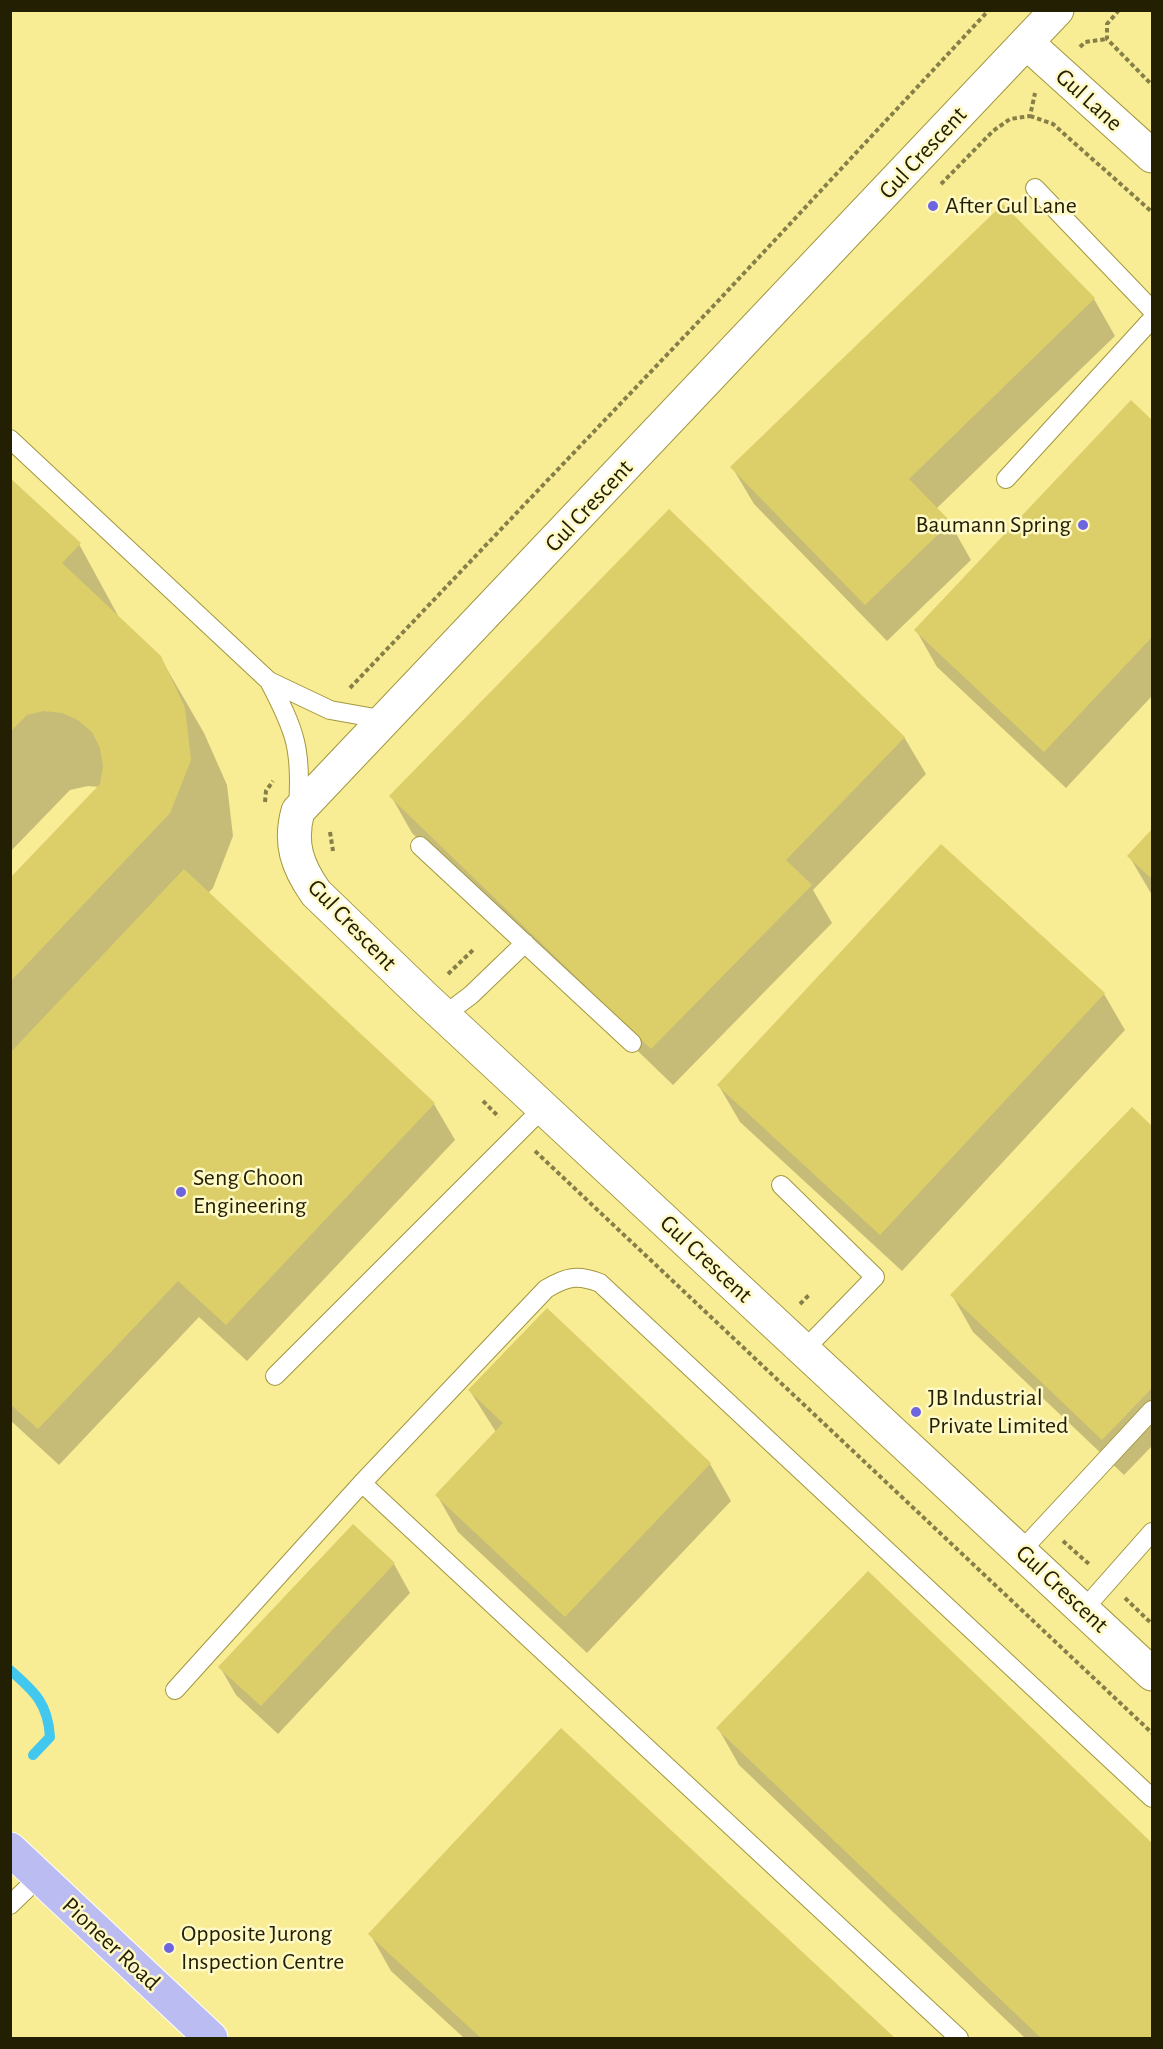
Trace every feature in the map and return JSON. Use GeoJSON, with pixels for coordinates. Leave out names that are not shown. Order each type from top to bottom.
{"type":"FeatureCollection","features":[{"type":"Feature","properties":{"kind":"main road","name":"Pioneer Road"},"geometry":{"type":"LineString","coordinates":[[25,1862],[211,2038]]}},
{"type":"Feature","properties":{"kind":"street","name":"Gul Crescent"},"geometry":{"type":"LineString","coordinates":[[1057,10],[298,811],[293,828],[294,854],[304,876],[316,892],[443,1016],[1152,1674]]}},
{"type":"Feature","properties":{"kind":"street","name":"Gul Lane"},"geometry":{"type":"LineString","coordinates":[[1026,43],[1152,156]]}},
{"type":"Feature","properties":{"kind":"lane"},"geometry":{"type":"LineString","coordinates":[[1035,188],[1152,310]]}},
{"type":"Feature","properties":{"kind":"lane"},"geometry":{"type":"LineString","coordinates":[[1006,479],[1152,319]]}},
{"type":"Feature","properties":{"kind":"lane"},"geometry":{"type":"LineString","coordinates":[[10,439],[269,681],[330,710],[386,720]]}},
{"type":"Feature","properties":{"kind":"lane"},"geometry":{"type":"LineString","coordinates":[[269,681],[291,724],[297,746],[300,773],[298,811]]}},
{"type":"Feature","properties":{"kind":"lane"},"geometry":{"type":"LineString","coordinates":[[420,846],[632,1043]]}},
{"type":"Feature","properties":{"kind":"lane"},"geometry":{"type":"LineString","coordinates":[[443,1016],[471,996],[525,944]]}},
{"type":"Feature","properties":{"kind":"lane"},"geometry":{"type":"LineString","coordinates":[[275,1376],[543,1108]]}},
{"type":"Feature","properties":{"kind":"lane"},"geometry":{"type":"LineString","coordinates":[[781,1185],[876,1277],[804,1350]]}},
{"type":"Feature","properties":{"kind":"lane"},"geometry":{"type":"LineString","coordinates":[[176,1690],[362,1483],[546,1289],[564,1278],[583,1276],[600,1283],[1152,1798]]}},
{"type":"Feature","properties":{"kind":"lane"},"geometry":{"type":"LineString","coordinates":[[1021,1551],[1152,1410]]}},
{"type":"Feature","properties":{"kind":"lane"},"geometry":{"type":"LineString","coordinates":[[362,1483],[959,2038]]}},
{"type":"Feature","properties":{"kind":"lane"},"geometry":{"type":"LineString","coordinates":[[1084,1609],[1152,1532]]}},
{"type":"Feature","properties":{"kind":"lane"},"geometry":{"type":"LineString","coordinates":[[10,1905],[25,1862]]}},
{"type":"Feature","properties":{"kind":"path"},"geometry":{"type":"LineString","coordinates":[[330,710],[720,299],[989,10]]}},
{"type":"Feature","properties":{"kind":"path"},"geometry":{"type":"LineString","coordinates":[[1119,10],[1107,24],[1107,39],[1152,85]]}},
{"type":"Feature","properties":{"kind":"path"},"geometry":{"type":"LineString","coordinates":[[1030,116],[1033,96],[1056,70],[1085,42],[1107,39]]}},
{"type":"Feature","properties":{"kind":"path"},"geometry":{"type":"LineString","coordinates":[[936,190],[993,131],[1010,119],[1030,116],[1053,124],[1152,213]]}},
{"type":"Feature","properties":{"kind":"path"},"geometry":{"type":"LineString","coordinates":[[264,811],[266,791],[297,746]]}},
{"type":"Feature","properties":{"kind":"path"},"geometry":{"type":"LineString","coordinates":[[329,828],[337,860]]}},
{"type":"Feature","properties":{"kind":"path"},"geometry":{"type":"LineString","coordinates":[[439,967],[471,996]]}},
{"type":"Feature","properties":{"kind":"path"},"geometry":{"type":"LineString","coordinates":[[474,1093],[1152,1733]]}},
{"type":"Feature","properties":{"kind":"path"},"geometry":{"type":"LineString","coordinates":[[793,1293],[828,1325]]}},
{"type":"Feature","properties":{"kind":"path"},"geometry":{"type":"LineString","coordinates":[[1045,1525],[1152,1624]]}},
{"type":"Feature","properties":{"kind":"building"},"geometry":{"type":"Polygon","coordinates":[[[1003,204],[1095,298],[909,479],[951,522],[865,605],[730,467],[1003,204]]]}},
{"type":"Feature","properties":{"kind":"building","name":"Baumann Spring"},"geometry":{"type":"Polygon","coordinates":[[[1131,400],[1152,420],[1152,637],[1044,752],[914,630],[1131,400]]]}},
{"type":"Feature","properties":{"kind":"building"},"geometry":{"type":"Polygon","coordinates":[[[10,478],[81,543],[62,563],[161,656],[185,708],[191,760],[170,813],[10,982],[10,878],[100,784],[103,766],[100,748],[92,732],[78,720],[62,713],[44,711],[27,715],[10,732],[10,478]]]}},
{"type":"Feature","properties":{"kind":"building"},"geometry":{"type":"Polygon","coordinates":[[[669,509],[905,737],[786,860],[812,885],[651,1049],[389,796],[669,509]]]}},
{"type":"Feature","properties":{"kind":"building"},"geometry":{"type":"Polygon","coordinates":[[[1152,829],[1152,879],[1127,856],[1152,829]]]}},
{"type":"Feature","properties":{"kind":"building"},"geometry":{"type":"Polygon","coordinates":[[[941,844],[1105,993],[880,1235],[717,1085],[941,844]]]}},
{"type":"Feature","properties":{"kind":"building","name":"Seng Choon Engineering"},"geometry":{"type":"Polygon","coordinates":[[[184,869],[435,1103],[226,1325],[178,1281],[38,1429],[10,1404],[10,1053],[184,869]]]}},
{"type":"Feature","properties":{"kind":"building"},"geometry":{"type":"Polygon","coordinates":[[[1132,1107],[1152,1126],[1152,1388],[1102,1440],[950,1295],[1132,1107]]]}},
{"type":"Feature","properties":{"kind":"building"},"geometry":{"type":"Polygon","coordinates":[[[547,1308],[711,1463],[565,1617],[435,1495],[503,1423],[468,1390],[547,1308]]]}},
{"type":"Feature","properties":{"kind":"building"},"geometry":{"type":"Polygon","coordinates":[[[353,1524],[395,1563],[261,1706],[218,1667],[353,1524]]]}},
{"type":"Feature","properties":{"kind":"building"},"geometry":{"type":"Polygon","coordinates":[[[868,1571],[1152,1843],[1152,2038],[1041,2038],[716,1728],[868,1571]]]}},
{"type":"Feature","properties":{"kind":"building"},"geometry":{"type":"Polygon","coordinates":[[[561,1728],[895,2038],[481,2038],[368,1934],[561,1728]]]}},
{"type":"Feature","properties":{"kind":"waterway"},"geometry":{"type":"LineString","coordinates":[[10,1670],[33,1691],[43,1706],[49,1725],[50,1737],[33,1755]]}},
{"type":"Feature","properties":{"kind":"place","name":"After Gul Lane"},"geometry":{"type":"Point","coordinates":[933,206]}},
{"type":"Feature","properties":{"kind":"place","name":"Baumann Spring"},"geometry":{"type":"Point","coordinates":[1083,525]}},
{"type":"Feature","properties":{"kind":"place","name":"Seng Choon Engineering"},"geometry":{"type":"Point","coordinates":[181,1192]}},
{"type":"Feature","properties":{"kind":"place","name":"JB Industrial Private Limited"},"geometry":{"type":"Point","coordinates":[916,1412]}},
{"type":"Feature","properties":{"kind":"place","name":"Opposite Jurong Inspection Centre"},"geometry":{"type":"Point","coordinates":[169,1948]}}]}
